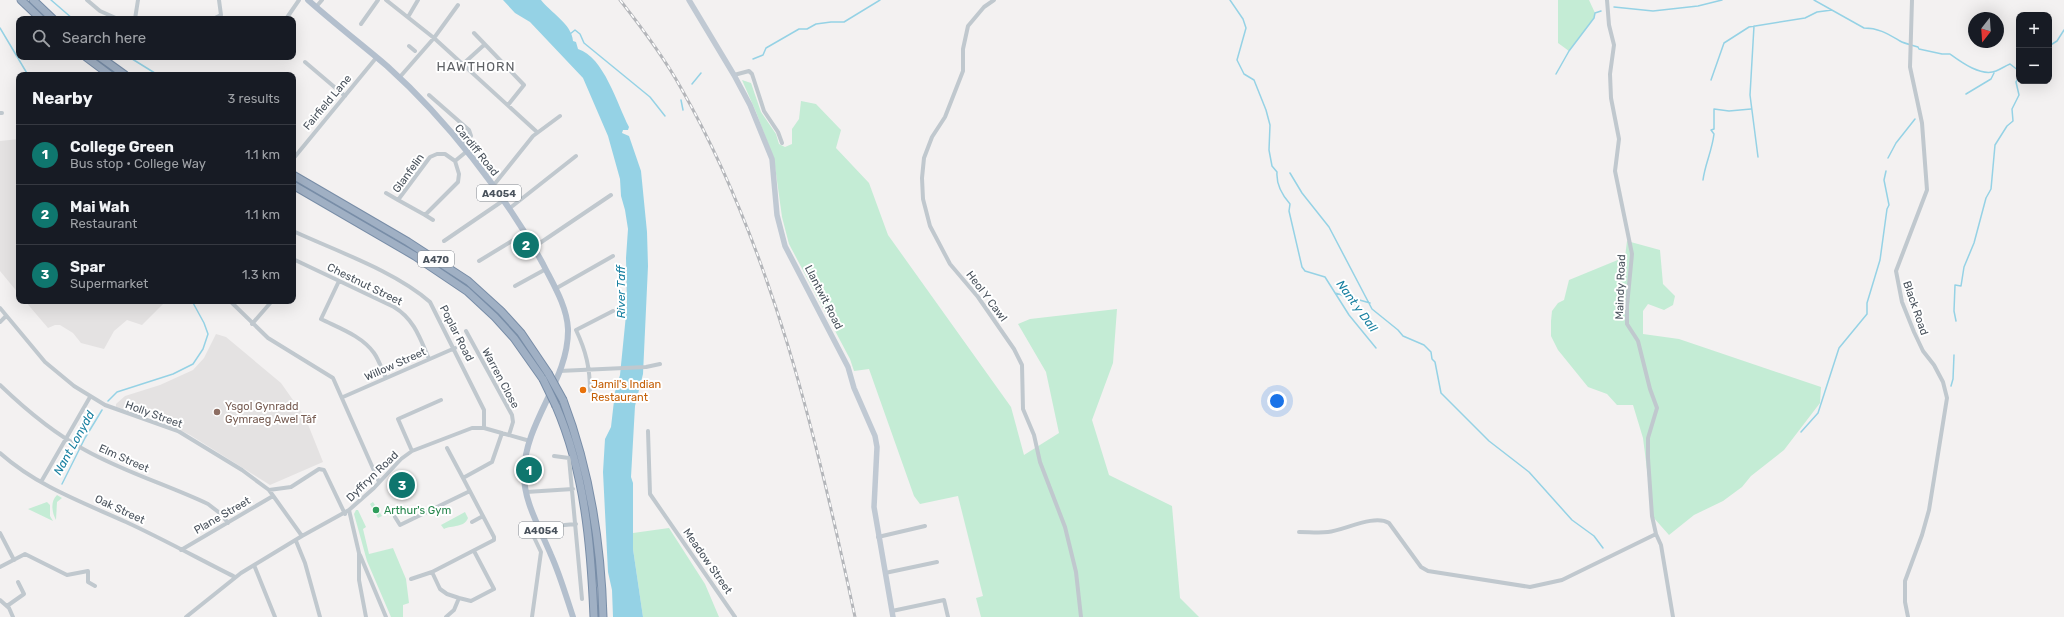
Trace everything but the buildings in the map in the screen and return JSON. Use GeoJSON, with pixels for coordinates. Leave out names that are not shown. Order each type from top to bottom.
{"type":"FeatureCollection","features":[{"type":"Feature","properties":{"kind":"highway"},"geometry":{"type":"LineString","coordinates":[[22,0],[39,16]]}},
{"type":"Feature","properties":{"kind":"highway"},"geometry":{"type":"LineString","coordinates":[[33,0],[50,16]]}},
{"type":"Feature","properties":{"kind":"highway"},"geometry":{"type":"LineString","coordinates":[[90,60],[106,72]]}},
{"type":"Feature","properties":{"kind":"highway"},"geometry":{"type":"LineString","coordinates":[[104,60],[121,72]]}},
{"type":"Feature","properties":{"kind":"highway","name":"A470"},"geometry":{"type":"LineString","coordinates":[[296,177],[408,242],[468,281],[502,311],[548,373],[563,400],[574,427],[586,472],[602,594],[603,617]]}},
{"type":"Feature","properties":{"kind":"highway","name":"A470"},"geometry":{"type":"LineString","coordinates":[[296,187],[415,256],[467,291],[496,317],[514,338],[543,379],[566,428],[578,467],[584,502],[594,617]]}},
{"type":"Feature","properties":{"kind":"main road","name":"Cardiff Road"},"geometry":{"type":"LineString","coordinates":[[308,0],[399,78],[434,113],[462,146],[510,208],[546,269],[562,305],[568,327],[566,348],[559,371],[530,441]]}},
{"type":"Feature","properties":{"kind":"main road","name":"Llantwit Road"},"geometry":{"type":"LineString","coordinates":[[689,0],[750,106],[772,159],[777,215],[785,246],[848,367],[854,388],[875,436],[877,453],[874,500],[878,537],[892,614]]}},
{"type":"Feature","properties":{"kind":"main road","name":"A4054"},"geometry":{"type":"LineString","coordinates":[[530,441],[524,471],[526,492],[534,517],[557,569],[573,617]]}},
{"type":"Feature","properties":{"kind":"street"},"geometry":{"type":"LineString","coordinates":[[87,0],[100,11],[111,16]]}},
{"type":"Feature","properties":{"kind":"street"},"geometry":{"type":"LineString","coordinates":[[135,16],[138,0]]}},
{"type":"Feature","properties":{"kind":"street"},"geometry":{"type":"LineString","coordinates":[[219,0],[221,15],[219,16]]}},
{"type":"Feature","properties":{"kind":"street"},"geometry":{"type":"LineString","coordinates":[[288,16],[298,0]]}},
{"type":"Feature","properties":{"kind":"street"},"geometry":{"type":"LineString","coordinates":[[316,7],[322,0]]}},
{"type":"Feature","properties":{"kind":"street"},"geometry":{"type":"LineString","coordinates":[[360,24],[378,0]]}},
{"type":"Feature","properties":{"kind":"street"},"geometry":{"type":"LineString","coordinates":[[386,0],[434,38],[537,132]]}},
{"type":"Feature","properties":{"kind":"street"},"geometry":{"type":"LineString","coordinates":[[408,17],[418,0]]}},
{"type":"Feature","properties":{"kind":"street","name":"Heol Y Cawl"},"geometry":{"type":"LineString","coordinates":[[994,0],[984,8],[968,26],[963,49],[963,70],[945,117],[932,137],[924,158],[922,178],[923,199],[930,226],[950,264],[983,303],[1014,348],[1022,365],[1023,409],[1034,435],[1040,462],[1066,527],[1076,572],[1081,617]]}},
{"type":"Feature","properties":{"kind":"street","name":"Maindy Road"},"geometry":{"type":"LineString","coordinates":[[1607,0],[1614,45],[1610,74],[1610,98],[1619,139],[1615,171],[1632,254],[1627,306],[1627,324],[1638,341],[1650,389],[1657,408],[1648,438],[1652,516],[1656,534],[1661,545],[1673,617]]}},
{"type":"Feature","properties":{"kind":"street","name":"Black Road"},"geometry":{"type":"LineString","coordinates":[[1908,617],[1905,602],[1905,580],[1922,535],[1929,510],[1946,398],[1943,382],[1934,365],[1922,351],[1902,302],[1896,271],[1927,190],[1922,124],[1910,67],[1912,0]]}},
{"type":"Feature","properties":{"kind":"street"},"geometry":{"type":"LineString","coordinates":[[399,78],[418,53],[434,38],[458,5]]}},
{"type":"Feature","properties":{"kind":"street"},"geometry":{"type":"LineString","coordinates":[[474,33],[524,85],[508,105]]}},
{"type":"Feature","properties":{"kind":"street"},"geometry":{"type":"LineString","coordinates":[[463,64],[484,45]]}},
{"type":"Feature","properties":{"kind":"street"},"geometry":{"type":"LineString","coordinates":[[409,46],[418,53]]}},
{"type":"Feature","properties":{"kind":"street","name":"Fairfield Lane"},"geometry":{"type":"LineString","coordinates":[[296,155],[376,58]]}},
{"type":"Feature","properties":{"kind":"street"},"geometry":{"type":"LineString","coordinates":[[305,62],[345,96]]}},
{"type":"Feature","properties":{"kind":"street"},"geometry":{"type":"LineString","coordinates":[[734,76],[745,71],[749,71],[752,74],[757,96],[764,111],[778,132],[782,143]]}},
{"type":"Feature","properties":{"kind":"street"},"geometry":{"type":"LineString","coordinates":[[429,95],[471,133],[468,140],[462,146]]}},
{"type":"Feature","properties":{"kind":"street"},"geometry":{"type":"LineString","coordinates":[[493,186],[514,162],[521,149],[537,132],[560,116]]}},
{"type":"Feature","properties":{"kind":"street"},"geometry":{"type":"LineString","coordinates":[[425,215],[458,182],[459,174],[455,161],[466,152]]}},
{"type":"Feature","properties":{"kind":"street","name":"Glanfelin"},"geometry":{"type":"LineString","coordinates":[[433,220],[398,200],[430,157],[437,154],[445,154],[455,161]]}},
{"type":"Feature","properties":{"kind":"street"},"geometry":{"type":"LineString","coordinates":[[510,208],[576,156]]}},
{"type":"Feature","properties":{"kind":"street"},"geometry":{"type":"LineString","coordinates":[[386,193],[398,200]]}},
{"type":"Feature","properties":{"kind":"street"},"geometry":{"type":"LineString","coordinates":[[534,248],[611,195]]}},
{"type":"Feature","properties":{"kind":"street"},"geometry":{"type":"LineString","coordinates":[[444,241],[504,200]]}},
{"type":"Feature","properties":{"kind":"street","name":"Poplar Road"},"geometry":{"type":"LineString","coordinates":[[296,232],[400,280],[418,291],[433,306],[455,348],[484,410],[484,428]]}},
{"type":"Feature","properties":{"kind":"street"},"geometry":{"type":"LineString","coordinates":[[479,261],[526,233]]}},
{"type":"Feature","properties":{"kind":"street"},"geometry":{"type":"LineString","coordinates":[[555,289],[613,256]]}},
{"type":"Feature","properties":{"kind":"street","name":"Chestnut Street"},"geometry":{"type":"LineString","coordinates":[[296,260],[394,307],[406,315],[415,328],[430,359]]}},
{"type":"Feature","properties":{"kind":"street"},"geometry":{"type":"LineString","coordinates":[[515,286],[546,269]]}},
{"type":"Feature","properties":{"kind":"street"},"geometry":{"type":"LineString","coordinates":[[339,281],[321,319],[352,335],[368,346],[375,354],[386,378]]}},
{"type":"Feature","properties":{"kind":"street"},"geometry":{"type":"LineString","coordinates":[[233,304],[252,324],[288,352],[328,374],[336,383],[379,482]]}},
{"type":"Feature","properties":{"kind":"street"},"geometry":{"type":"LineString","coordinates":[[252,324],[269,304]]}},
{"type":"Feature","properties":{"kind":"street","name":"Holly Street"},"geometry":{"type":"LineString","coordinates":[[0,308],[53,370],[90,397],[105,405],[178,431],[214,452],[269,490],[302,536]]}},
{"type":"Feature","properties":{"kind":"street"},"geometry":{"type":"LineString","coordinates":[[590,391],[590,370],[585,348],[576,330],[613,311]]}},
{"type":"Feature","properties":{"kind":"street"},"geometry":{"type":"LineString","coordinates":[[0,322],[6,316]]}},
{"type":"Feature","properties":{"kind":"street","name":"Warren Close"},"geometry":{"type":"LineString","coordinates":[[466,330],[512,415],[513,422],[509,435]]}},
{"type":"Feature","properties":{"kind":"street","name":"Willow Street"},"geometry":{"type":"LineString","coordinates":[[343,397],[455,348]]}},
{"type":"Feature","properties":{"kind":"street"},"geometry":{"type":"LineString","coordinates":[[559,371],[646,367],[660,364]]}},
{"type":"Feature","properties":{"kind":"street","name":"Elm Street"},"geometry":{"type":"LineString","coordinates":[[0,385],[30,413],[77,446],[208,504],[222,514],[228,523]]}},
{"type":"Feature","properties":{"kind":"street"},"geometry":{"type":"LineString","coordinates":[[40,482],[90,397]]}},
{"type":"Feature","properties":{"kind":"street"},"geometry":{"type":"LineString","coordinates":[[412,451],[398,419],[441,400]]}},
{"type":"Feature","properties":{"kind":"street","name":"Dyffryn Road"},"geometry":{"type":"LineString","coordinates":[[186,617],[235,577],[302,536],[344,514],[379,482],[401,459],[412,451],[472,428],[484,428],[530,441]]}},
{"type":"Feature","properties":{"kind":"street","name":"Meadow Street"},"geometry":{"type":"LineString","coordinates":[[648,431],[650,494],[735,617]]}},
{"type":"Feature","properties":{"kind":"street"},"geometry":{"type":"LineString","coordinates":[[462,478],[492,462],[502,433]]}},
{"type":"Feature","properties":{"kind":"street"},"geometry":{"type":"LineString","coordinates":[[411,579],[432,572],[494,540],[494,537],[447,448]]}},
{"type":"Feature","properties":{"kind":"street","name":"Oak Street"},"geometry":{"type":"LineString","coordinates":[[0,453],[40,482],[235,577]]}},
{"type":"Feature","properties":{"kind":"street"},"geometry":{"type":"LineString","coordinates":[[554,456],[569,457],[582,599]]}},
{"type":"Feature","properties":{"kind":"street"},"geometry":{"type":"LineString","coordinates":[[269,490],[291,487],[319,469],[324,470],[344,514]]}},
{"type":"Feature","properties":{"kind":"street"},"geometry":{"type":"LineString","coordinates":[[526,492],[573,489]]}},
{"type":"Feature","properties":{"kind":"street"},"geometry":{"type":"LineString","coordinates":[[395,517],[400,525],[470,491]]}},
{"type":"Feature","properties":{"kind":"street","name":"Plane Street"},"geometry":{"type":"LineString","coordinates":[[181,550],[273,496]]}},
{"type":"Feature","properties":{"kind":"street"},"geometry":{"type":"LineString","coordinates":[[349,510],[359,553],[386,617]]}},
{"type":"Feature","properties":{"kind":"street"},"geometry":{"type":"LineString","coordinates":[[472,522],[483,516]]}},
{"type":"Feature","properties":{"kind":"street"},"geometry":{"type":"LineString","coordinates":[[1300,532],[1329,532],[1377,520],[1386,521],[1390,523],[1421,567],[1428,572],[1530,587],[1562,580],[1656,534]]}},
{"type":"Feature","properties":{"kind":"street"},"geometry":{"type":"LineString","coordinates":[[552,526],[576,524]]}},
{"type":"Feature","properties":{"kind":"street"},"geometry":{"type":"LineString","coordinates":[[878,537],[926,526]]}},
{"type":"Feature","properties":{"kind":"street"},"geometry":{"type":"LineString","coordinates":[[531,531],[541,552],[532,617]]}},
{"type":"Feature","properties":{"kind":"street"},"geometry":{"type":"LineString","coordinates":[[0,533],[14,560]]}},
{"type":"Feature","properties":{"kind":"street"},"geometry":{"type":"LineString","coordinates":[[296,541],[305,563],[320,617]]}},
{"type":"Feature","properties":{"kind":"street"},"geometry":{"type":"LineString","coordinates":[[432,572],[440,589],[447,594],[471,601],[494,589],[474,551]]}},
{"type":"Feature","properties":{"kind":"street"},"geometry":{"type":"LineString","coordinates":[[359,553],[359,580],[366,617]]}},
{"type":"Feature","properties":{"kind":"street"},"geometry":{"type":"LineString","coordinates":[[0,567],[25,554],[67,575],[88,571],[88,582],[95,586]]}},
{"type":"Feature","properties":{"kind":"street"},"geometry":{"type":"LineString","coordinates":[[885,573],[937,562]]}},
{"type":"Feature","properties":{"kind":"street"},"geometry":{"type":"LineString","coordinates":[[254,565],[275,617]]}},
{"type":"Feature","properties":{"kind":"street"},"geometry":{"type":"LineString","coordinates":[[7,606],[24,594],[18,582]]}},
{"type":"Feature","properties":{"kind":"street"},"geometry":{"type":"LineString","coordinates":[[446,617],[454,610],[459,598]]}},
{"type":"Feature","properties":{"kind":"street"},"geometry":{"type":"LineString","coordinates":[[0,600],[7,606],[13,617]]}},
{"type":"Feature","properties":{"kind":"street"},"geometry":{"type":"LineString","coordinates":[[892,614],[944,600],[948,617]]}},
{"type":"Feature","properties":{"kind":"shaded area"},"geometry":{"type":"Polygon","coordinates":[[[16,139],[16,290],[0,271],[0,141],[16,139]]]}},
{"type":"Feature","properties":{"kind":"shaded area"},"geometry":{"type":"Polygon","coordinates":[[[28,304],[163,304],[142,325],[127,320],[114,331],[104,349],[81,343],[73,333],[60,325],[55,325],[48,328],[28,304]]]}},
{"type":"Feature","properties":{"kind":"shaded area","name":"Ysgol Gynradd Gymraeg Awel Tâf"},"geometry":{"type":"Polygon","coordinates":[[[216,334],[226,337],[281,383],[305,417],[323,462],[270,485],[190,435],[157,419],[116,407],[116,404],[125,396],[160,385],[193,370],[204,358],[216,334]]]}},
{"type":"Feature","properties":{"kind":"green space"},"geometry":{"type":"Polygon","coordinates":[[[1558,0],[1589,0],[1595,13],[1594,18],[1569,51],[1558,43],[1558,0]]]}},
{"type":"Feature","properties":{"kind":"green space"},"geometry":{"type":"Polygon","coordinates":[[[742,80],[751,83],[761,112],[776,134],[779,144],[785,147],[792,144],[792,129],[799,119],[801,101],[816,104],[841,130],[836,148],[869,183],[888,235],[1011,407],[1024,455],[1059,433],[1046,372],[1018,324],[1030,319],[1117,309],[1113,363],[1092,420],[1109,475],[1172,506],[1180,598],[1199,617],[981,617],[976,598],[983,596],[958,496],[920,504],[914,496],[869,369],[854,371],[850,359],[789,244],[782,217],[774,159],[742,80]]]}},
{"type":"Feature","properties":{"kind":"green space"},"geometry":{"type":"Polygon","coordinates":[[[1627,241],[1660,250],[1663,284],[1675,296],[1673,305],[1664,310],[1648,304],[1643,311],[1643,334],[1679,339],[1821,387],[1820,403],[1784,450],[1751,476],[1742,487],[1723,501],[1694,515],[1669,535],[1653,517],[1643,438],[1633,405],[1617,405],[1607,394],[1588,387],[1558,350],[1551,336],[1552,311],[1558,303],[1564,300],[1569,280],[1625,257],[1627,241]]]}},
{"type":"Feature","properties":{"kind":"green space"},"geometry":{"type":"Polygon","coordinates":[[[57,495],[62,498],[57,502],[56,520],[52,507],[53,500],[57,495]]]}},
{"type":"Feature","properties":{"kind":"green space"},"geometry":{"type":"Polygon","coordinates":[[[47,502],[50,505],[50,516],[53,521],[28,509],[47,502]]]}},
{"type":"Feature","properties":{"kind":"green space","name":"Arthur's Gym"},"geometry":{"type":"Polygon","coordinates":[[[373,502],[382,516],[378,518],[370,504],[373,502]]]}},
{"type":"Feature","properties":{"kind":"green space"},"geometry":{"type":"Polygon","coordinates":[[[356,510],[358,510],[366,527],[363,529],[369,554],[393,548],[406,579],[409,603],[403,605],[403,617],[391,617],[367,561],[354,514],[356,510]]]}},
{"type":"Feature","properties":{"kind":"green space"},"geometry":{"type":"Polygon","coordinates":[[[465,512],[468,518],[461,525],[444,529],[441,525],[465,512]]]}},
{"type":"Feature","properties":{"kind":"green space"},"geometry":{"type":"Polygon","coordinates":[[[669,528],[705,584],[719,617],[643,617],[633,549],[633,533],[669,528]]]}},
{"type":"Feature","properties":{"kind":"water"},"geometry":{"type":"Polygon","coordinates":[[[503,0],[541,0],[569,29],[573,41],[576,42],[578,49],[595,61],[609,82],[629,127],[628,130],[623,130],[622,133],[629,136],[641,171],[647,232],[648,266],[643,374],[635,406],[631,477],[633,483],[633,549],[643,617],[613,617],[612,590],[608,572],[603,472],[605,439],[611,427],[615,392],[620,375],[627,305],[626,258],[628,229],[621,196],[620,179],[608,136],[583,78],[530,22],[515,13],[503,0]]]}},
{"type":"Feature","properties":{"kind":"waterway"},"geometry":{"type":"LineString","coordinates":[[51,0],[70,16]]}},
{"type":"Feature","properties":{"kind":"waterway","name":"Nant y Dall"},"geometry":{"type":"LineString","coordinates":[[753,59],[763,55],[766,48],[799,29],[807,29],[816,24],[844,22],[880,0]]}},
{"type":"Feature","properties":{"kind":"waterway","name":"Nant y Dall"},"geometry":{"type":"LineString","coordinates":[[1230,0],[1243,19],[1246,28],[1237,60],[1244,74],[1254,80],[1266,110],[1270,125],[1269,150],[1272,166],[1277,172],[1277,181],[1280,190],[1290,204],[1289,211],[1302,267],[1305,271],[1325,277],[1349,315],[1376,348]]}},
{"type":"Feature","properties":{"kind":"waterway"},"geometry":{"type":"LineString","coordinates":[[1614,7],[1653,11],[1698,6],[1722,0]]}},
{"type":"Feature","properties":{"kind":"waterway"},"geometry":{"type":"LineString","coordinates":[[1814,0],[1864,28],[1883,32],[1902,42],[1918,47],[1919,49],[1942,54],[1950,54],[1972,68],[1984,72],[1990,72],[1996,71],[2010,64],[2016,69]]}},
{"type":"Feature","properties":{"kind":"waterway"},"geometry":{"type":"LineString","coordinates":[[1711,80],[1724,43],[1749,27],[1805,18],[1817,12],[1832,10]]}},
{"type":"Feature","properties":{"kind":"waterway"},"geometry":{"type":"LineString","coordinates":[[1556,74],[1569,51],[1594,18],[1595,13],[1601,11]]}},
{"type":"Feature","properties":{"kind":"waterway"},"geometry":{"type":"LineString","coordinates":[[1754,26],[1750,95],[1758,157]]}},
{"type":"Feature","properties":{"kind":"waterway","name":"Nant Lonydd"},"geometry":{"type":"LineString","coordinates":[[0,28],[16,55]]}},
{"type":"Feature","properties":{"kind":"waterway"},"geometry":{"type":"LineString","coordinates":[[570,34],[575,30],[580,34],[584,43],[650,97],[665,116]]}},
{"type":"Feature","properties":{"kind":"waterway"},"geometry":{"type":"LineString","coordinates":[[2052,44],[2057,41],[2064,30]]}},
{"type":"Feature","properties":{"kind":"waterway","name":"Nant Lonydd"},"geometry":{"type":"LineString","coordinates":[[19,60],[26,72]]}},
{"type":"Feature","properties":{"kind":"waterway"},"geometry":{"type":"LineString","coordinates":[[134,60],[153,72]]}},
{"type":"Feature","properties":{"kind":"waterway"},"geometry":{"type":"LineString","coordinates":[[692,84],[701,73]]}},
{"type":"Feature","properties":{"kind":"waterway"},"geometry":{"type":"LineString","coordinates":[[1966,94],[1991,79],[1994,73]]}},
{"type":"Feature","properties":{"kind":"waterway"},"geometry":{"type":"LineString","coordinates":[[1956,321],[1954,311],[1955,285],[1961,286],[1964,267],[1974,243],[1986,198],[1991,189],[1995,145],[2007,126],[2013,121],[2012,109],[2019,95],[2016,84]]}},
{"type":"Feature","properties":{"kind":"waterway"},"geometry":{"type":"LineString","coordinates":[[681,100],[683,110]]}},
{"type":"Feature","properties":{"kind":"waterway"},"geometry":{"type":"LineString","coordinates":[[1703,180],[1714,134],[1711,130],[1714,129],[1714,109],[1729,111],[1751,109]]}},
{"type":"Feature","properties":{"kind":"waterway"},"geometry":{"type":"LineString","coordinates":[[1888,158],[1896,143],[1915,119]]}},
{"type":"Feature","properties":{"kind":"waterway"},"geometry":{"type":"LineString","coordinates":[[1801,432],[1818,413],[1839,348],[1867,314],[1867,303],[1880,260],[1887,209],[1889,205],[1884,180],[1886,171]]}},
{"type":"Feature","properties":{"kind":"waterway"},"geometry":{"type":"LineString","coordinates":[[1290,173],[1302,193],[1329,227],[1372,309],[1398,330],[1403,336],[1424,345],[1431,352],[1432,359],[1435,362],[1441,393],[1489,441],[1529,472],[1572,520],[1594,536],[1603,548]]}},
{"type":"Feature","properties":{"kind":"waterway"},"geometry":{"type":"LineString","coordinates":[[1335,293],[1370,303]]}},
{"type":"Feature","properties":{"kind":"waterway","name":"Nant Lonydd"},"geometry":{"type":"LineString","coordinates":[[108,401],[117,392],[173,374],[193,364],[203,349],[208,334],[194,304]]}},
{"type":"Feature","properties":{"kind":"waterway"},"geometry":{"type":"LineString","coordinates":[[1951,386],[1953,379],[1954,355]]}},
{"type":"Feature","properties":{"kind":"waterway","name":"Nant Lonydd"},"geometry":{"type":"LineString","coordinates":[[62,484],[85,438],[102,410]]}},
{"type":"Feature","properties":{"kind":"railway"},"geometry":{"type":"LineString","coordinates":[[620,0],[660,54],[681,88],[713,149],[741,213],[766,278],[788,345],[825,481],[855,617]]}},
{"type":"Feature","properties":{"kind":"place","name":"Mai Wah"},"geometry":{"type":"Point","coordinates":[526,245]}},
{"type":"Feature","properties":{"kind":"place","name":"Jamil's Indian Restaurant"},"geometry":{"type":"Point","coordinates":[583,390]}},
{"type":"Feature","properties":{"kind":"place","name":"Ysgol Gynradd Gymraeg Awel Tâf"},"geometry":{"type":"Point","coordinates":[217,412]}},
{"type":"Feature","properties":{"kind":"place","name":"College Green"},"geometry":{"type":"Point","coordinates":[529,470]}},
{"type":"Feature","properties":{"kind":"place","name":"Spar"},"geometry":{"type":"Point","coordinates":[402,485]}},
{"type":"Feature","properties":{"kind":"place","name":"Arthur's Gym"},"geometry":{"type":"Point","coordinates":[376,510]}},
{"type":"Feature","properties":{"kind":"district","name":"HAWTHORN"},"geometry":{"type":"Point","coordinates":[476,66]}},
{"type":"Feature","properties":{"kind":"water label","name":"River Taff"},"geometry":{"type":"Point","coordinates":[621,292]}}]}
